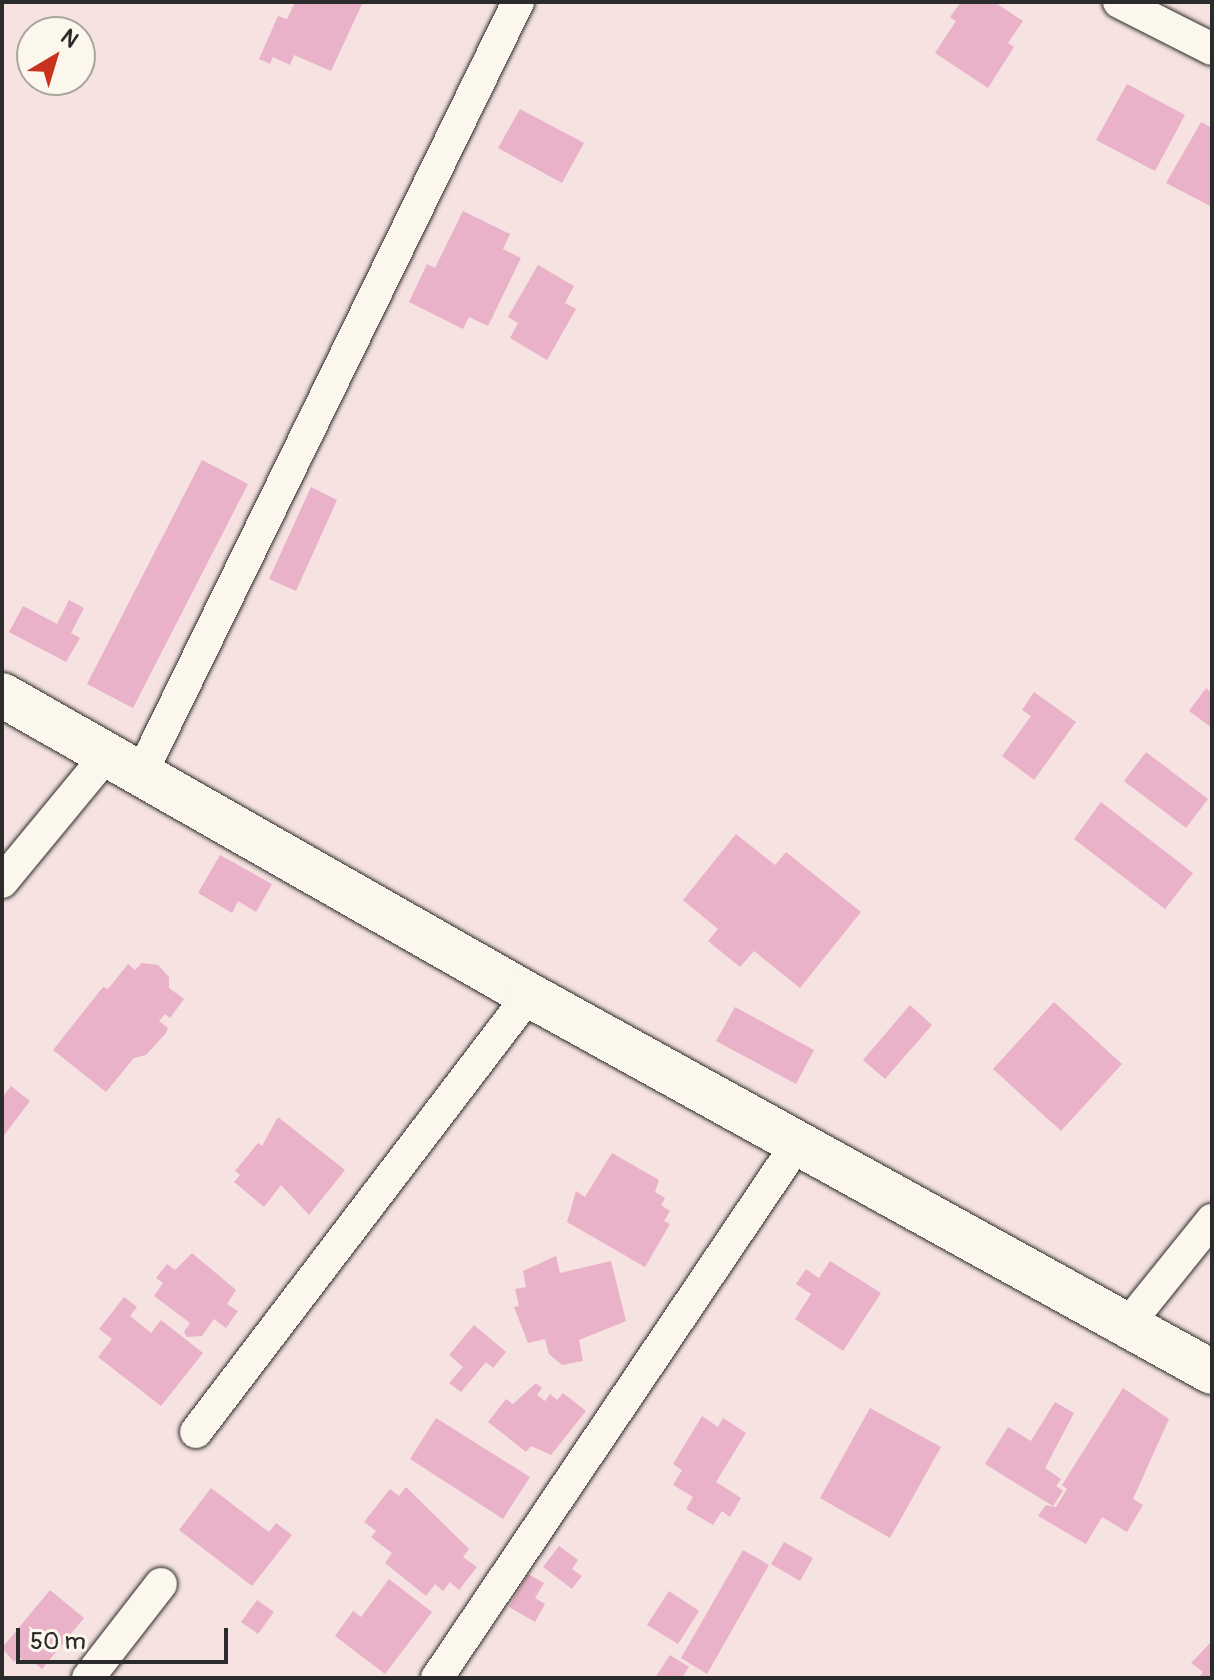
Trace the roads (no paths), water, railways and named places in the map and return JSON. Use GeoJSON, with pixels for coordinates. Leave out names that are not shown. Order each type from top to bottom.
{"type":"FeatureCollection","features":[{"type":"Feature","properties":{"kind":"street"},"geometry":{"type":"LineString","coordinates":[[2,882],[123,765],[518,2]]}},
{"type":"Feature","properties":{"kind":"street"},"geometry":{"type":"LineString","coordinates":[[1119,2],[1212,49]]}},
{"type":"Feature","properties":{"kind":"street"},"geometry":{"type":"LineString","coordinates":[[2,695],[529,995],[799,1141],[1212,1372]]}},
{"type":"Feature","properties":{"kind":"street"},"geometry":{"type":"LineString","coordinates":[[196,1432],[529,995]]}},
{"type":"Feature","properties":{"kind":"street"},"geometry":{"type":"LineString","coordinates":[[437,1678],[799,1141]]}},
{"type":"Feature","properties":{"kind":"street"},"geometry":{"type":"LineString","coordinates":[[1128,1324],[1212,1220]]}},
{"type":"Feature","properties":{"kind":"street"},"geometry":{"type":"LineString","coordinates":[[88,1678],[161,1584]]}}]}
